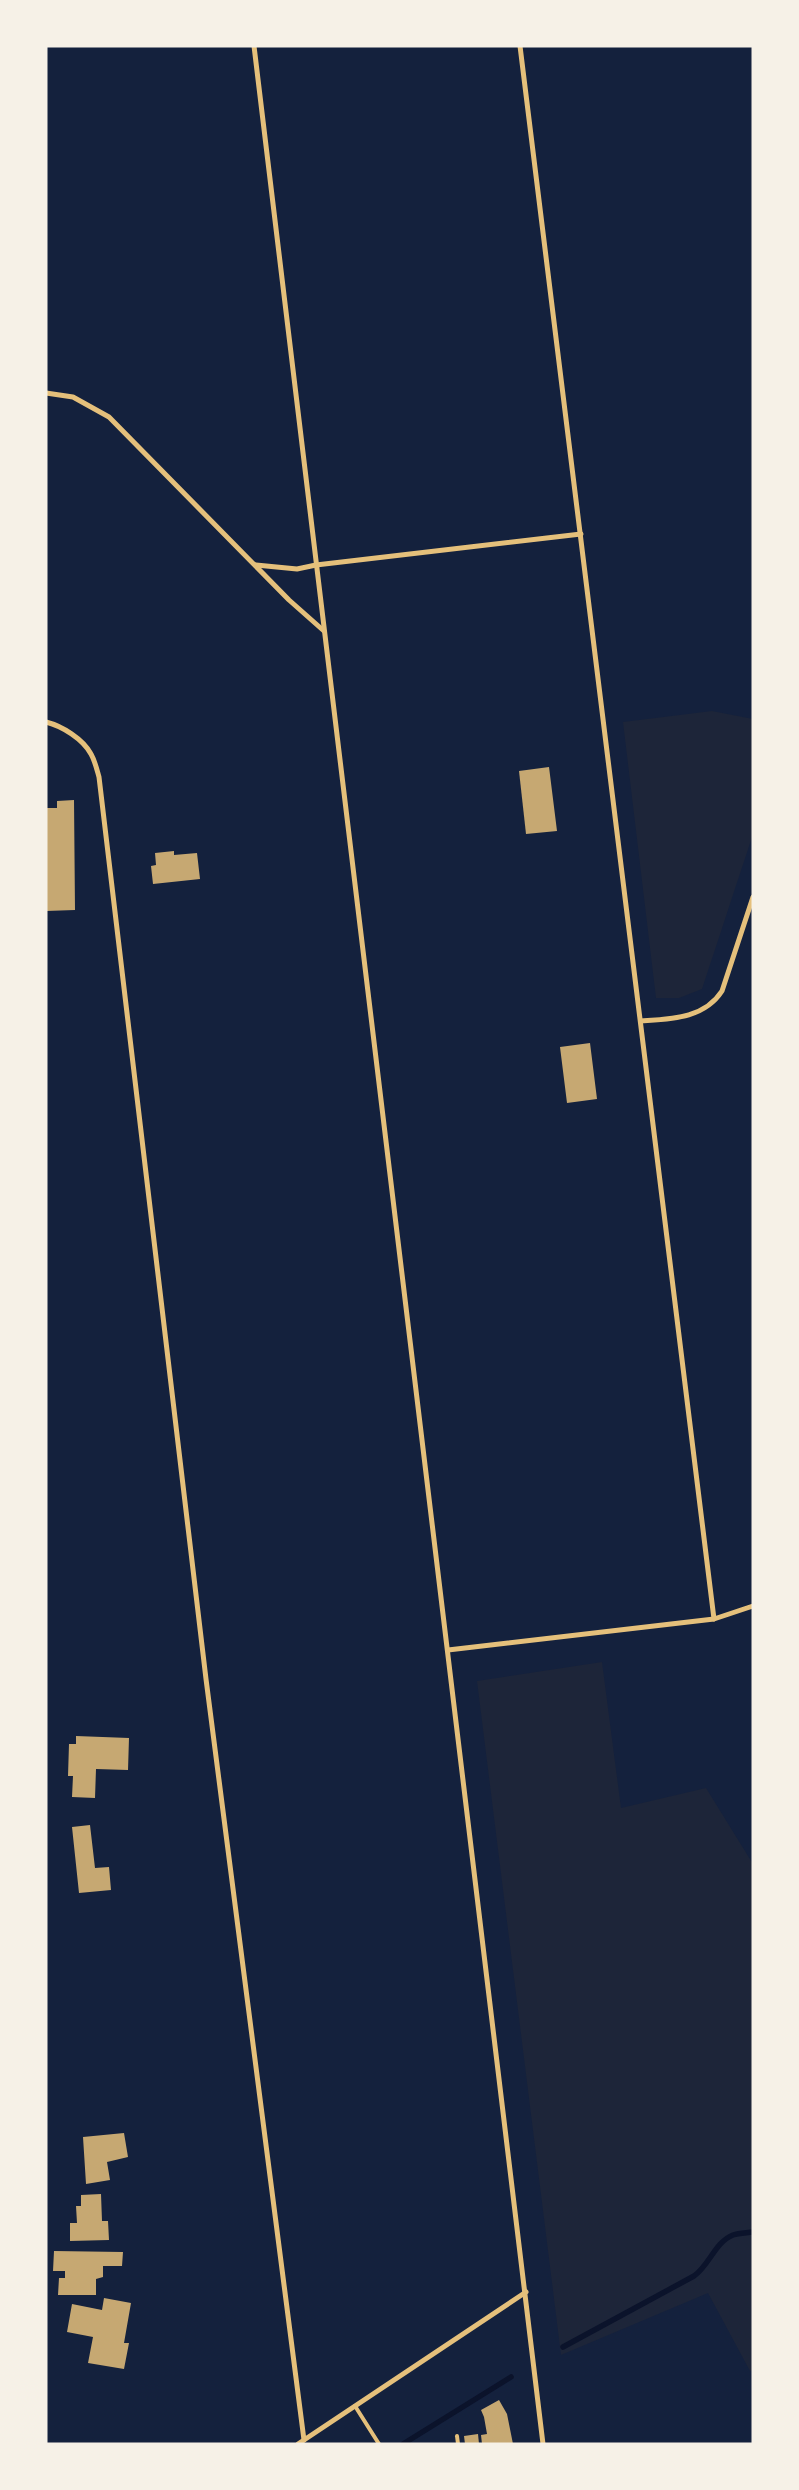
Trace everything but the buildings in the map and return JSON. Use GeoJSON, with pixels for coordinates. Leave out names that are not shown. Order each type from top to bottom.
{"type":"FeatureCollection","features":[{"type":"Feature","properties":{"kind":"street"},"geometry":{"type":"LineString","coordinates":[[254,46],[543,2444]]}},
{"type":"Feature","properties":{"kind":"street"},"geometry":{"type":"LineString","coordinates":[[520,46],[714,1619]]}},
{"type":"Feature","properties":{"kind":"street"},"geometry":{"type":"LineString","coordinates":[[46,393],[74,398],[109,416],[289,600],[325,631]]}},
{"type":"Feature","properties":{"kind":"street"},"geometry":{"type":"LineString","coordinates":[[256,565],[297,569],[316,565],[580,534]]}},
{"type":"Feature","properties":{"kind":"street"},"geometry":{"type":"LineString","coordinates":[[46,722],[57,724],[73,736],[91,754],[99,777],[205,1669],[304,2440]]}},
{"type":"Feature","properties":{"kind":"street"},"geometry":{"type":"LineString","coordinates":[[640,1021],[686,1016],[715,1002],[722,991],[753,897]]}},
{"type":"Feature","properties":{"kind":"street"},"geometry":{"type":"LineString","coordinates":[[448,1650],[714,1619],[753,1606]]}},
{"type":"Feature","properties":{"kind":"street"},"geometry":{"type":"LineString","coordinates":[[298,2444],[526,2292]]}},
{"type":"Feature","properties":{"kind":"lane"},"geometry":{"type":"LineString","coordinates":[[354,2406],[380,2444]]}},
{"type":"Feature","properties":{"kind":"lane"},"geometry":{"type":"LineString","coordinates":[[457,2436],[458,2444]]}},
{"type":"Feature","properties":{"kind":"shaded area"},"geometry":{"type":"Polygon","coordinates":[[[712,711],[753,719],[753,834],[702,989],[679,998],[656,998],[623,722],[712,711]]]}},
{"type":"Feature","properties":{"kind":"shaded area"},"geometry":{"type":"Polygon","coordinates":[[[602,1662],[621,1808],[706,1788],[753,1864],[753,2370],[750,2371],[708,2293],[561,2355],[477,1681],[602,1662]]]}},
{"type":"Feature","properties":{"kind":"waterway"},"geometry":{"type":"LineString","coordinates":[[563,2347],[694,2276],[727,2238],[735,2234],[753,2232]]}},
{"type":"Feature","properties":{"kind":"waterway"},"geometry":{"type":"LineString","coordinates":[[403,2444],[511,2377]]}}]}
